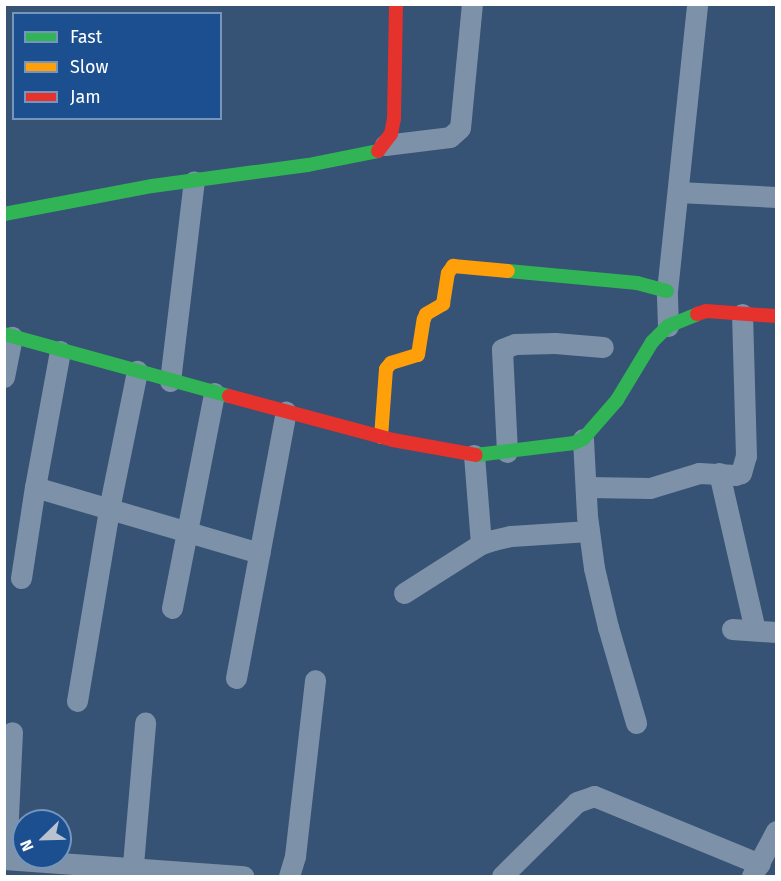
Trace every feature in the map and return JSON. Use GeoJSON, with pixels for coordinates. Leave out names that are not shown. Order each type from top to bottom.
{"type":"FeatureCollection","features":[{"type":"Feature","properties":{"kind":"street"},"geometry":{"type":"LineString","coordinates":[[385,145],[391,134],[394,118],[396,4]]}},
{"type":"Feature","properties":{"kind":"street"},"geometry":{"type":"LineString","coordinates":[[4,214],[194,181],[367,155],[385,145],[450,137],[460,128],[472,4]]}},
{"type":"Feature","properties":{"kind":"street"},"geometry":{"type":"LineString","coordinates":[[668,326],[667,291],[697,4]]}},
{"type":"Feature","properties":{"kind":"street"},"geometry":{"type":"LineString","coordinates":[[170,381],[194,181]]}},
{"type":"Feature","properties":{"kind":"street"},"geometry":{"type":"LineString","coordinates":[[678,192],[777,197]]}},
{"type":"Feature","properties":{"kind":"street"},"geometry":{"type":"LineString","coordinates":[[381,437],[386,369],[391,363],[408,360],[418,355],[424,319],[426,314],[443,304],[447,273],[453,266],[637,283],[667,291]]}},
{"type":"Feature","properties":{"kind":"street"},"geometry":{"type":"LineString","coordinates":[[4,377],[8,336],[381,437],[474,455],[574,443],[583,439],[617,400],[652,342],[668,326],[706,311],[777,316]]}},
{"type":"Feature","properties":{"kind":"street"},"geometry":{"type":"LineString","coordinates":[[586,487],[650,488],[699,473],[735,475],[741,472],[746,456],[742,314]]}},
{"type":"Feature","properties":{"kind":"street"},"geometry":{"type":"LineString","coordinates":[[507,452],[502,349],[515,344],[555,343],[603,347]]}},
{"type":"Feature","properties":{"kind":"street"},"geometry":{"type":"LineString","coordinates":[[21,578],[60,351]]}},
{"type":"Feature","properties":{"kind":"street"},"geometry":{"type":"LineString","coordinates":[[77,701],[109,509],[137,372]]}},
{"type":"Feature","properties":{"kind":"street"},"geometry":{"type":"LineString","coordinates":[[172,608],[214,393]]}},
{"type":"Feature","properties":{"kind":"street"},"geometry":{"type":"LineString","coordinates":[[236,678],[286,412]]}},
{"type":"Feature","properties":{"kind":"street"},"geometry":{"type":"LineString","coordinates":[[583,439],[589,531],[608,627],[636,723]]}},
{"type":"Feature","properties":{"kind":"street"},"geometry":{"type":"LineString","coordinates":[[474,455],[481,544]]}},
{"type":"Feature","properties":{"kind":"street"},"geometry":{"type":"LineString","coordinates":[[719,474],[754,630]]}},
{"type":"Feature","properties":{"kind":"street"},"geometry":{"type":"LineString","coordinates":[[35,487],[259,553]]}},
{"type":"Feature","properties":{"kind":"street"},"geometry":{"type":"LineString","coordinates":[[404,593],[481,544],[511,536],[589,531]]}},
{"type":"Feature","properties":{"kind":"street"},"geometry":{"type":"LineString","coordinates":[[732,629],[777,632]]}},
{"type":"Feature","properties":{"kind":"street"},"geometry":{"type":"LineString","coordinates":[[289,876],[295,856],[315,680]]}},
{"type":"Feature","properties":{"kind":"street"},"geometry":{"type":"LineString","coordinates":[[132,872],[145,723]]}},
{"type":"Feature","properties":{"kind":"street"},"geometry":{"type":"LineString","coordinates":[[12,732],[5,859],[132,872],[243,876]]}},
{"type":"Feature","properties":{"kind":"street"},"geometry":{"type":"LineString","coordinates":[[502,876],[577,802],[594,796],[756,870],[777,831]]}},
{"type":"Feature","properties":{"kind":"traffic: fast"},"geometry":{"type":"LineString","coordinates":[[4,214],[152,186],[308,165],[378,151]]}},
{"type":"Feature","properties":{"kind":"traffic: fast"},"geometry":{"type":"LineString","coordinates":[[508,271],[637,283],[667,291]]}},
{"type":"Feature","properties":{"kind":"traffic: fast"},"geometry":{"type":"LineString","coordinates":[[476,455],[574,443],[583,439],[617,400],[652,342],[668,326],[697,314]]}},
{"type":"Feature","properties":{"kind":"traffic: fast"},"geometry":{"type":"LineString","coordinates":[[4,334],[229,396]]}},
{"type":"Feature","properties":{"kind":"traffic: slow"},"geometry":{"type":"LineString","coordinates":[[381,437],[386,369],[391,363],[418,355],[424,319],[426,314],[443,304],[448,273],[453,266],[508,271]]}},
{"type":"Feature","properties":{"kind":"traffic: jam"},"geometry":{"type":"LineString","coordinates":[[378,151],[391,134],[394,119],[396,4]]}},
{"type":"Feature","properties":{"kind":"traffic: jam"},"geometry":{"type":"LineString","coordinates":[[697,314],[706,311],[776,316]]}},
{"type":"Feature","properties":{"kind":"traffic: jam"},"geometry":{"type":"LineString","coordinates":[[229,396],[393,440],[476,455]]}}]}
